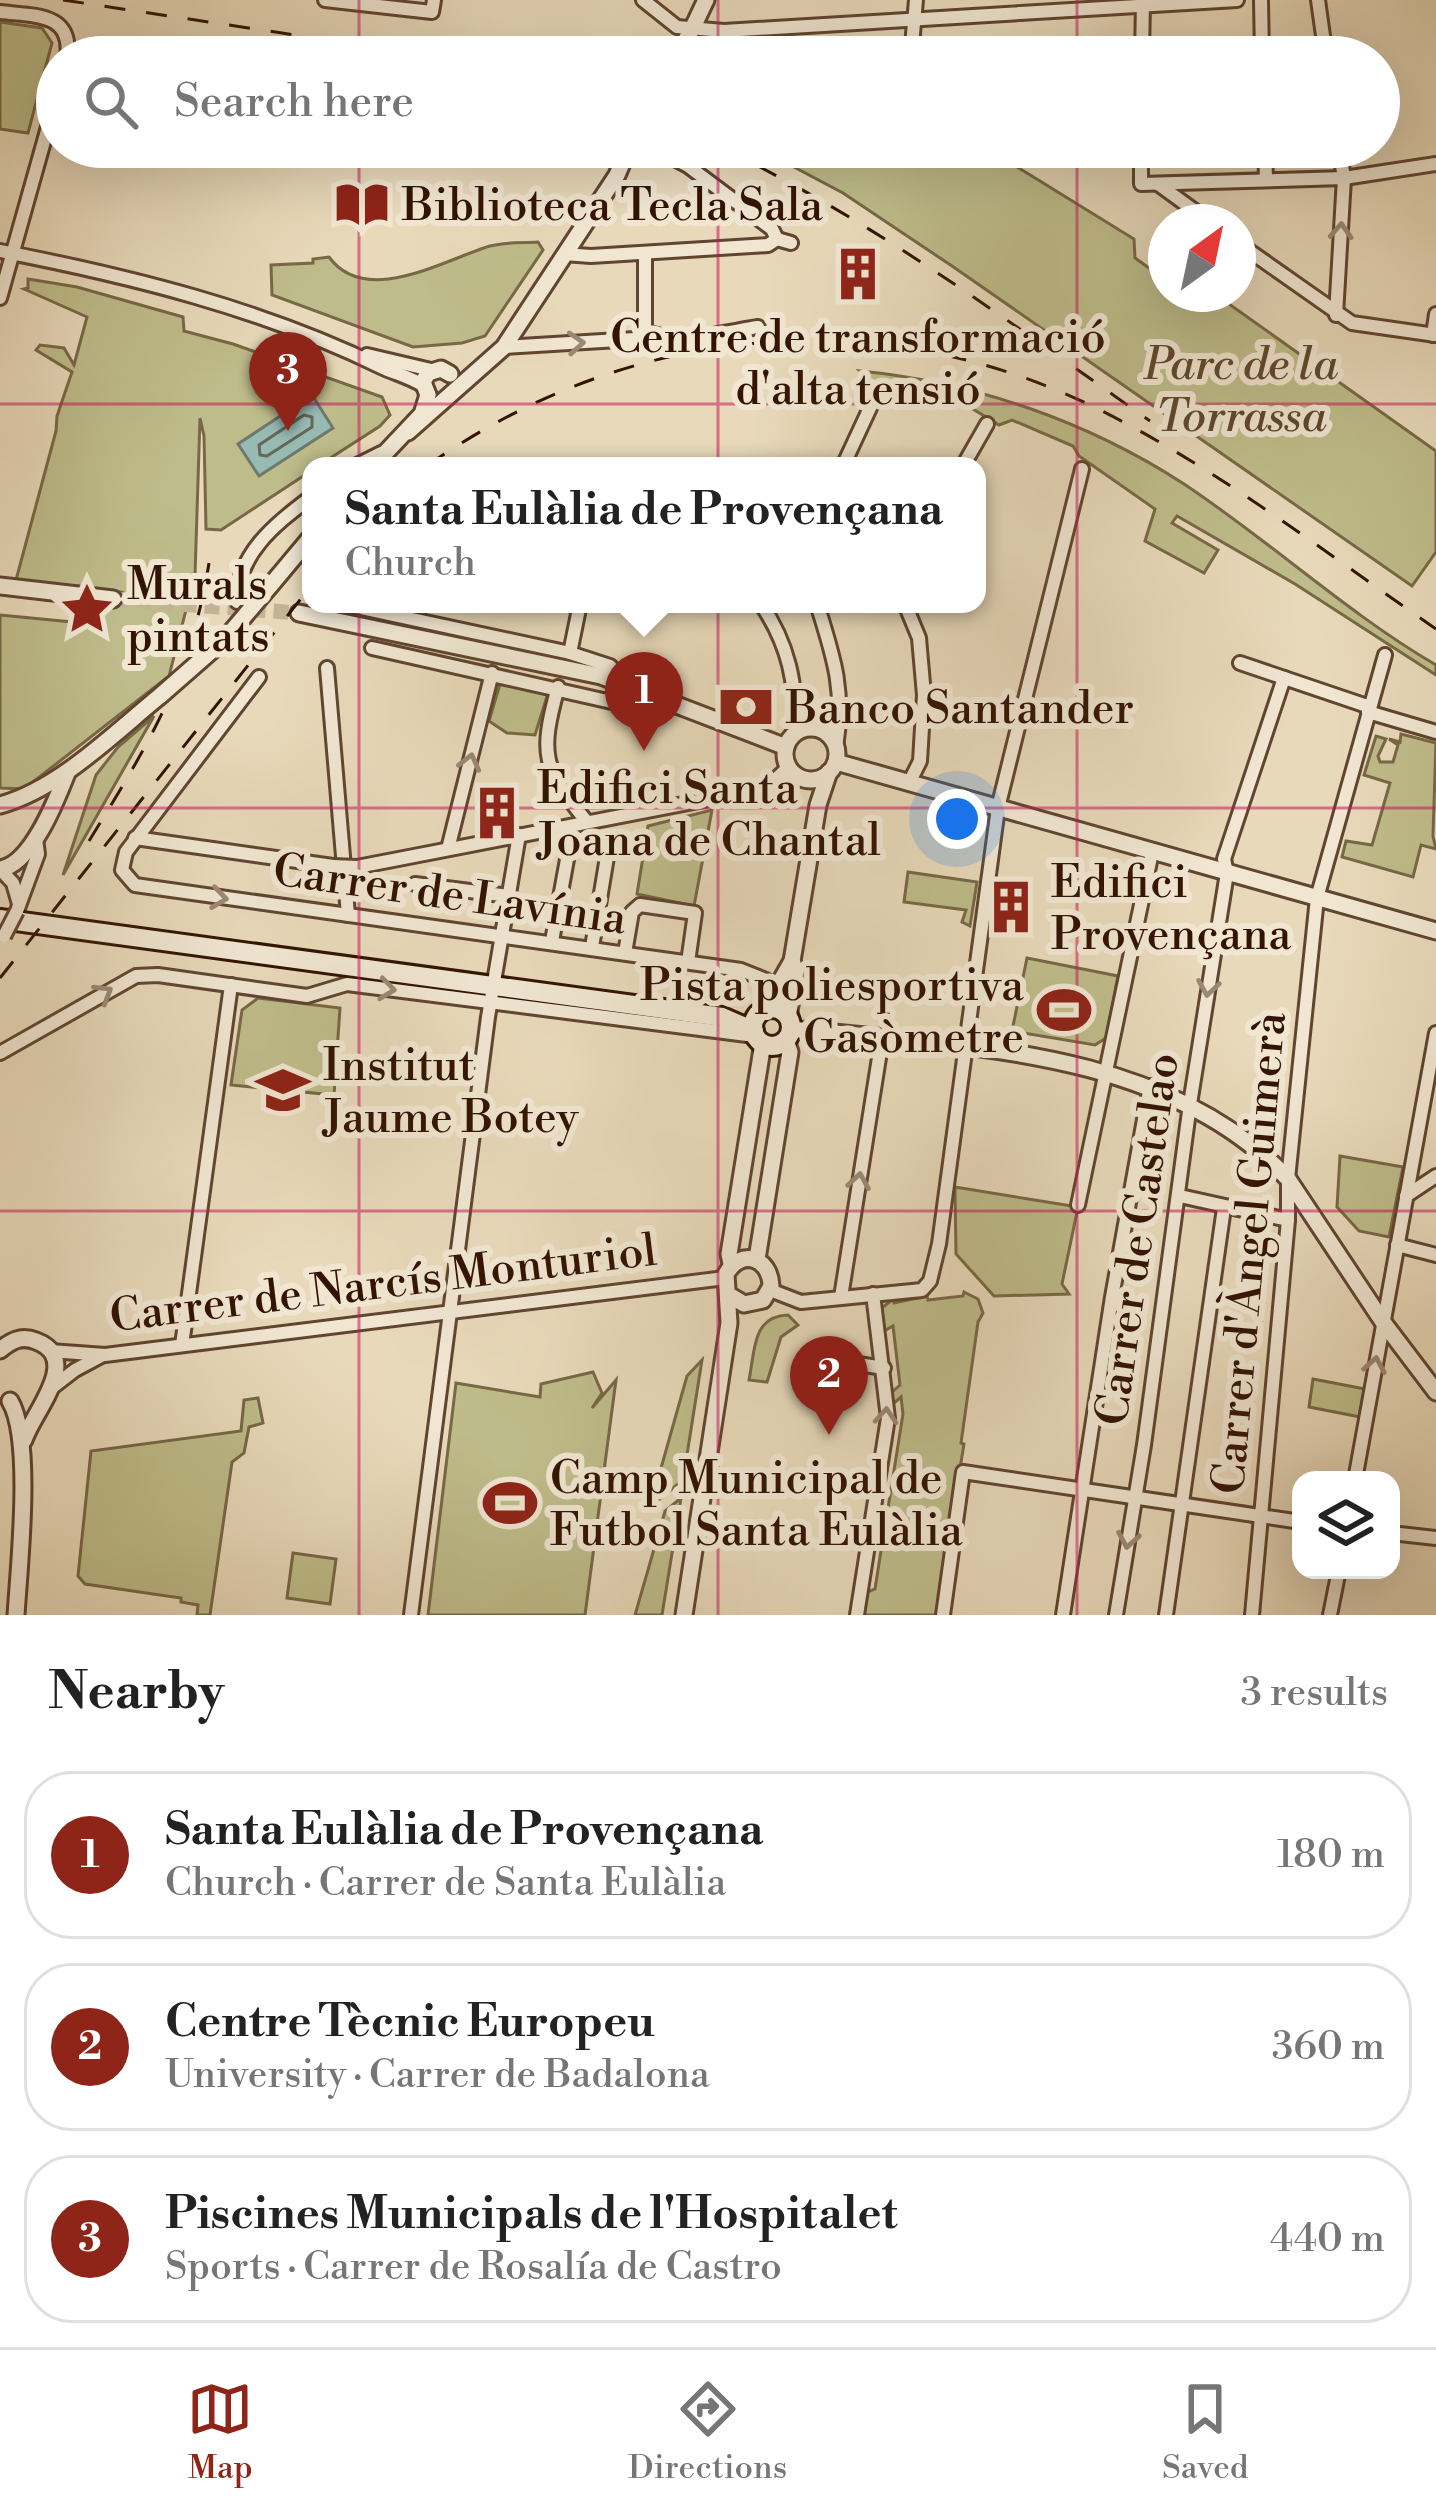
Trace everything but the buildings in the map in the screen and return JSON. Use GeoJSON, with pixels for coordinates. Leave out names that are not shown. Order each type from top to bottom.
{"type":"FeatureCollection","features":[{"type":"Feature","properties":{"kind":"main road"},"geometry":{"type":"LineString","coordinates":[[8,923],[301,962],[492,996],[762,1022]]}},
{"type":"Feature","properties":{"kind":"main road"},"geometry":{"type":"LineString","coordinates":[[776,1009],[788,1029],[773,1046],[762,1022],[776,1009]]}},
{"type":"Feature","properties":{"kind":"street"},"geometry":{"type":"LineString","coordinates":[[325,0],[433,6]]}},
{"type":"Feature","properties":{"kind":"street"},"geometry":{"type":"LineString","coordinates":[[643,0],[677,27],[691,31],[1237,0]]}},
{"type":"Feature","properties":{"kind":"street"},"geometry":{"type":"LineString","coordinates":[[687,36],[706,0]]}},
{"type":"Feature","properties":{"kind":"street"},"geometry":{"type":"LineString","coordinates":[[912,36],[916,0]]}},
{"type":"Feature","properties":{"kind":"street"},"geometry":{"type":"LineString","coordinates":[[1261,0],[1262,36]]}},
{"type":"Feature","properties":{"kind":"street"},"geometry":{"type":"LineString","coordinates":[[1318,0],[1323,36]]}},
{"type":"Feature","properties":{"kind":"street"},"geometry":{"type":"LineString","coordinates":[[1142,36],[1143,3]]}},
{"type":"Feature","properties":{"kind":"street"},"geometry":{"type":"LineString","coordinates":[[0,12],[47,19],[66,36]]}},
{"type":"Feature","properties":{"kind":"street"},"geometry":{"type":"LineString","coordinates":[[1141,168],[1141,184],[1344,178],[1436,164]]}},
{"type":"Feature","properties":{"kind":"street"},"geometry":{"type":"LineString","coordinates":[[0,298],[6,252],[16,238],[36,168]]}},
{"type":"Feature","properties":{"kind":"street"},"geometry":{"type":"LineString","coordinates":[[6,252],[197,298],[360,354],[428,384],[436,399],[450,386],[464,385],[504,347],[620,168]]}},
{"type":"Feature","properties":{"kind":"street"},"geometry":{"type":"LineString","coordinates":[[564,254],[645,253],[784,241],[691,168]]}},
{"type":"Feature","properties":{"kind":"street"},"geometry":{"type":"LineString","coordinates":[[1266,168],[1266,179]]}},
{"type":"Feature","properties":{"kind":"street"},"geometry":{"type":"LineString","coordinates":[[1336,315],[1342,168]]}},
{"type":"Feature","properties":{"kind":"street"},"geometry":{"type":"LineString","coordinates":[[1157,183],[1186,204]]}},
{"type":"Feature","properties":{"kind":"street"},"geometry":{"type":"LineString","coordinates":[[0,235],[16,238]]}},
{"type":"Feature","properties":{"kind":"street"},"geometry":{"type":"LineString","coordinates":[[645,253],[645,331]]}},
{"type":"Feature","properties":{"kind":"street"},"geometry":{"type":"LineString","coordinates":[[1256,256],[1352,323],[1435,335],[1436,314]]}},
{"type":"Feature","properties":{"kind":"street"},"geometry":{"type":"LineString","coordinates":[[645,331],[695,336],[758,327]]}},
{"type":"Feature","properties":{"kind":"street"},"geometry":{"type":"LineString","coordinates":[[504,347],[635,339],[645,331]]}},
{"type":"Feature","properties":{"kind":"street"},"geometry":{"type":"LineString","coordinates":[[408,432],[424,410],[428,384],[441,369],[450,386]]}},
{"type":"Feature","properties":{"kind":"street"},"geometry":{"type":"LineString","coordinates":[[382,457],[450,386]]}},
{"type":"Feature","properties":{"kind":"street"},"geometry":{"type":"LineString","coordinates":[[847,457],[876,395]]}},
{"type":"Feature","properties":{"kind":"street"},"geometry":{"type":"LineString","coordinates":[[969,457],[987,424]]}},
{"type":"Feature","properties":{"kind":"street"},"geometry":{"type":"LineString","coordinates":[[373,457],[393,447]]}},
{"type":"Feature","properties":{"kind":"street"},"geometry":{"type":"LineString","coordinates":[[770,1290],[801,1301],[922,1290],[930,1281],[939,1244],[998,808],[1082,469]]}},
{"type":"Feature","properties":{"kind":"street"},"geometry":{"type":"LineString","coordinates":[[237,602],[242,573],[254,548],[302,504]]}},
{"type":"Feature","properties":{"kind":"street"},"geometry":{"type":"LineString","coordinates":[[8,804],[67,772],[226,639],[302,548]]}},
{"type":"Feature","properties":{"kind":"street"},"geometry":{"type":"LineString","coordinates":[[0,586],[112,599]]}},
{"type":"Feature","properties":{"kind":"street"},"geometry":{"type":"LineString","coordinates":[[384,613],[570,653],[610,666],[624,682]]}},
{"type":"Feature","properties":{"kind":"street"},"geometry":{"type":"LineString","coordinates":[[570,653],[578,613]]}},
{"type":"Feature","properties":{"kind":"street"},"geometry":{"type":"LineString","coordinates":[[259,677],[135,838],[357,867],[766,788],[789,767],[794,676],[767,613]]}},
{"type":"Feature","properties":{"kind":"street"},"geometry":{"type":"LineString","coordinates":[[684,1615],[730,1323],[729,1254],[762,1022],[792,961],[818,805],[834,761],[841,689],[838,664],[820,613]]}},
{"type":"Feature","properties":{"kind":"street"},"geometry":{"type":"LineString","coordinates":[[908,613],[919,638],[924,695],[920,761],[909,783]]}},
{"type":"Feature","properties":{"kind":"street"},"geometry":{"type":"LineString","coordinates":[[299,614],[561,665],[791,740],[816,728],[829,735],[834,761]]}},
{"type":"Feature","properties":{"kind":"street"},"geometry":{"type":"LineString","coordinates":[[372,648],[625,705],[646,691]]}},
{"type":"Feature","properties":{"kind":"street","name":"Carrer d'Àngel Guimerà"},"geometry":{"type":"LineString","coordinates":[[1252,1615],[1288,1178],[1317,898],[1385,655]]}},
{"type":"Feature","properties":{"kind":"street"},"geometry":{"type":"LineString","coordinates":[[1240,663],[1436,732]]}},
{"type":"Feature","properties":{"kind":"street"},"geometry":{"type":"LineString","coordinates":[[327,668],[348,915]]}},
{"type":"Feature","properties":{"kind":"street"},"geometry":{"type":"LineString","coordinates":[[448,850],[492,674]]}},
{"type":"Feature","properties":{"kind":"street","name":"Carrer de Castelao"},"geometry":{"type":"LineString","coordinates":[[1115,1615],[1227,873],[1224,859],[1284,679]]}},
{"type":"Feature","properties":{"kind":"street"},"geometry":{"type":"LineString","coordinates":[[558,687],[546,754],[557,786],[587,822]]}},
{"type":"Feature","properties":{"kind":"street"},"geometry":{"type":"LineString","coordinates":[[809,780],[834,761]]}},
{"type":"Feature","properties":{"kind":"street"},"geometry":{"type":"LineString","coordinates":[[834,761],[1436,931]]}},
{"type":"Feature","properties":{"kind":"street"},"geometry":{"type":"LineString","coordinates":[[789,767],[809,780],[818,805]]}},
{"type":"Feature","properties":{"kind":"street"},"geometry":{"type":"LineString","coordinates":[[8,923],[14,883],[0,869],[20,862],[67,772]]}},
{"type":"Feature","properties":{"kind":"street"},"geometry":{"type":"LineString","coordinates":[[8,804],[33,813],[38,854],[8,923]]}},
{"type":"Feature","properties":{"kind":"street"},"geometry":{"type":"LineString","coordinates":[[401,1615],[411,1608],[492,996],[519,835]]}},
{"type":"Feature","properties":{"kind":"street","name":"Carrer de Lavínia"},"geometry":{"type":"LineString","coordinates":[[135,838],[123,858],[126,878],[135,885],[759,974],[770,984],[762,1022]]}},
{"type":"Feature","properties":{"kind":"street"},"geometry":{"type":"LineString","coordinates":[[1078,1205],[1152,852]]}},
{"type":"Feature","properties":{"kind":"street"},"geometry":{"type":"LineString","coordinates":[[552,941],[568,854]]}},
{"type":"Feature","properties":{"kind":"street"},"geometry":{"type":"LineString","coordinates":[[592,947],[607,857]]}},
{"type":"Feature","properties":{"kind":"street"},"geometry":{"type":"LineString","coordinates":[[415,884],[509,896]]}},
{"type":"Feature","properties":{"kind":"street"},"geometry":{"type":"LineString","coordinates":[[625,952],[635,907],[695,913],[688,962]]}},
{"type":"Feature","properties":{"kind":"street"},"geometry":{"type":"LineString","coordinates":[[757,1259],[790,1052],[788,1029],[796,971],[792,961]]}},
{"type":"Feature","properties":{"kind":"street"},"geometry":{"type":"LineString","coordinates":[[301,962],[347,984],[762,1022]]}},
{"type":"Feature","properties":{"kind":"street"},"geometry":{"type":"LineString","coordinates":[[0,1067],[5,1051],[136,976],[307,996],[347,984]]}},
{"type":"Feature","properties":{"kind":"street"},"geometry":{"type":"LineString","coordinates":[[182,1345],[231,985]]}},
{"type":"Feature","properties":{"kind":"street"},"geometry":{"type":"LineString","coordinates":[[788,1029],[966,1048],[1107,1071],[1190,1104],[1288,1178],[1383,1322],[1436,1392]]}},
{"type":"Feature","properties":{"kind":"street"},"geometry":{"type":"LineString","coordinates":[[1357,1471],[1436,1033]]}},
{"type":"Feature","properties":{"kind":"street"},"geometry":{"type":"LineString","coordinates":[[841,1297],[882,1039]]}},
{"type":"Feature","properties":{"kind":"street"},"geometry":{"type":"LineString","coordinates":[[1064,1615],[1112,1297],[1150,1086]]}},
{"type":"Feature","properties":{"kind":"street"},"geometry":{"type":"LineString","coordinates":[[1406,1196],[1436,1176]]}},
{"type":"Feature","properties":{"kind":"street"},"geometry":{"type":"LineString","coordinates":[[1180,1196],[1288,1220]]}},
{"type":"Feature","properties":{"kind":"street"},"geometry":{"type":"LineString","coordinates":[[1166,1615],[1224,1208]]}},
{"type":"Feature","properties":{"kind":"street"},"geometry":{"type":"LineString","coordinates":[[1397,1245],[1436,1255]]}},
{"type":"Feature","properties":{"kind":"street"},"geometry":{"type":"LineString","coordinates":[[741,1259],[757,1259],[768,1269],[770,1290],[758,1303],[732,1285],[741,1259]]}},
{"type":"Feature","properties":{"kind":"street","name":"Carrer de Narcís Monturiol"},"geometry":{"type":"LineString","coordinates":[[50,1352],[105,1355],[451,1312],[732,1285]]}},
{"type":"Feature","properties":{"kind":"street"},"geometry":{"type":"LineString","coordinates":[[857,1615],[888,1418],[873,1294]]}},
{"type":"Feature","properties":{"kind":"street"},"geometry":{"type":"LineString","coordinates":[[4,1342],[28,1339],[50,1352],[56,1365],[22,1449]]}},
{"type":"Feature","properties":{"kind":"street"},"geometry":{"type":"LineString","coordinates":[[5,1398],[25,1404],[105,1355]]}},
{"type":"Feature","properties":{"kind":"street"},"geometry":{"type":"LineString","coordinates":[[855,1381],[852,1363],[884,1369]]}},
{"type":"Feature","properties":{"kind":"street"},"geometry":{"type":"LineString","coordinates":[[5,1398],[18,1418],[22,1449],[16,1615]]}},
{"type":"Feature","properties":{"kind":"street"},"geometry":{"type":"LineString","coordinates":[[943,1615],[963,1472],[1292,1521]]}},
{"type":"Feature","properties":{"kind":"street"},"geometry":{"type":"LineString","coordinates":[[1400,1534],[1436,1538]]}},
{"type":"Feature","properties":{"kind":"street"},"geometry":{"type":"LineString","coordinates":[[1330,1615],[1337,1579]]}},
{"type":"Feature","properties":{"kind":"green space"},"geometry":{"type":"Polygon","coordinates":[[[0,22],[42,28],[47,36],[36,36],[36,103],[28,133],[0,129],[0,22]]]}},
{"type":"Feature","properties":{"kind":"green space","name":"Parc de la Torrassa"},"geometry":{"type":"Polygon","coordinates":[[[796,168],[1019,168],[1134,239],[1135,258],[1148,267],[1148,312],[1240,312],[1436,451],[1436,552],[1412,586],[843,193],[796,168]]]}},
{"type":"Feature","properties":{"kind":"green space"},"geometry":{"type":"Polygon","coordinates":[[[538,242],[543,250],[485,336],[462,343],[413,347],[272,295],[271,265],[313,263],[313,259],[329,257],[345,272],[364,279],[385,279],[407,276],[490,246],[538,242]]]}},
{"type":"Feature","properties":{"kind":"green space"},"geometry":{"type":"Polygon","coordinates":[[[28,279],[77,287],[183,317],[184,331],[382,397],[390,415],[332,457],[302,457],[302,477],[221,530],[206,529],[200,418],[195,575],[169,676],[24,789],[0,788],[0,615],[72,622],[78,632],[121,592],[16,580],[72,372],[36,350],[40,345],[64,348],[74,365],[87,317],[24,289],[28,279]]]}},
{"type":"Feature","properties":{"kind":"green space"},"geometry":{"type":"Polygon","coordinates":[[[860,371],[987,395],[1108,441],[1216,506],[1371,623],[1436,665],[1436,675],[1295,584],[1177,516],[1172,523],[1218,550],[1204,573],[1145,541],[1155,509],[1079,456],[1073,446],[1012,420],[999,425],[968,406],[876,385],[860,371]]]}},
{"type":"Feature","properties":{"kind":"green space"},"geometry":{"type":"Polygon","coordinates":[[[500,684],[548,693],[535,735],[507,733],[489,721],[500,684]]]}},
{"type":"Feature","properties":{"kind":"green space"},"geometry":{"type":"Polygon","coordinates":[[[154,716],[63,875],[96,775],[118,747],[154,716]]]}},
{"type":"Feature","properties":{"kind":"green space"},"geometry":{"type":"Polygon","coordinates":[[[1401,734],[1436,743],[1436,849],[1421,845],[1413,877],[1342,857],[1346,841],[1372,845],[1390,783],[1364,775],[1376,736],[1386,739],[1380,762],[1393,762],[1398,745],[1389,739],[1400,742],[1401,734]]]}},
{"type":"Feature","properties":{"kind":"green space"},"geometry":{"type":"Polygon","coordinates":[[[712,810],[694,906],[637,894],[648,826],[712,810]]]}},
{"type":"Feature","properties":{"kind":"green space"},"geometry":{"type":"Polygon","coordinates":[[[908,872],[977,882],[970,926],[962,922],[966,910],[904,902],[908,872]]]}},
{"type":"Feature","properties":{"kind":"green space","name":"Pista poliesportiva Gasòmetre"},"geometry":{"type":"Polygon","coordinates":[[[1027,958],[1118,976],[1106,1038],[1095,1045],[1012,1031],[1027,958]]]}},
{"type":"Feature","properties":{"kind":"green space"},"geometry":{"type":"Polygon","coordinates":[[[258,998],[340,1008],[334,1095],[231,1085],[242,1010],[258,998]]]}},
{"type":"Feature","properties":{"kind":"green space"},"geometry":{"type":"Polygon","coordinates":[[[1340,1156],[1403,1167],[1389,1237],[1359,1231],[1337,1207],[1340,1156]]]}},
{"type":"Feature","properties":{"kind":"green space"},"geometry":{"type":"Polygon","coordinates":[[[955,1187],[1078,1207],[1062,1284],[1069,1294],[994,1296],[956,1254],[955,1187]]]}},
{"type":"Feature","properties":{"kind":"green space"},"geometry":{"type":"Polygon","coordinates":[[[964,1292],[978,1299],[983,1313],[936,1615],[862,1615],[865,1593],[875,1589],[886,1519],[877,1522],[878,1512],[888,1508],[903,1414],[901,1397],[893,1404],[891,1393],[900,1385],[893,1326],[884,1331],[882,1308],[893,1299],[894,1303],[927,1296],[928,1300],[963,1296],[964,1292]]]}},
{"type":"Feature","properties":{"kind":"green space"},"geometry":{"type":"Polygon","coordinates":[[[788,1315],[798,1325],[781,1337],[767,1382],[749,1380],[761,1328],[788,1315]]]}},
{"type":"Feature","properties":{"kind":"green space"},"geometry":{"type":"Polygon","coordinates":[[[702,1360],[683,1480],[650,1507],[687,1376],[702,1360]]]}},
{"type":"Feature","properties":{"kind":"green space","name":"Camp Municipal de Futbol Santa Eulàlia"},"geometry":{"type":"Polygon","coordinates":[[[593,1372],[602,1393],[592,1408],[616,1380],[585,1615],[428,1615],[456,1383],[540,1397],[541,1384],[593,1372]]]}},
{"type":"Feature","properties":{"kind":"green space"},"geometry":{"type":"Polygon","coordinates":[[[1313,1379],[1365,1389],[1360,1417],[1309,1407],[1313,1379]]]}},
{"type":"Feature","properties":{"kind":"green space"},"geometry":{"type":"Polygon","coordinates":[[[258,1398],[263,1423],[249,1427],[244,1453],[232,1462],[210,1615],[197,1615],[198,1605],[181,1602],[181,1598],[85,1584],[78,1576],[91,1451],[241,1431],[244,1400],[258,1398]]]}},
{"type":"Feature","properties":{"kind":"green space"},"geometry":{"type":"Polygon","coordinates":[[[681,1498],[662,1615],[635,1615],[665,1511],[681,1498]]]}},
{"type":"Feature","properties":{"kind":"green space"},"geometry":{"type":"Polygon","coordinates":[[[293,1553],[336,1559],[330,1604],[287,1598],[293,1553]]]}},
{"type":"Feature","properties":{"kind":"water"},"geometry":{"type":"Polygon","coordinates":[[[312,395],[333,428],[259,476],[238,444],[312,395]]]}},
{"type":"Feature","properties":{"kind":"tunnel"},"geometry":{"type":"LineString","coordinates":[[113,599],[299,613]]}},
{"type":"Feature","properties":{"kind":"railway"},"geometry":{"type":"LineString","coordinates":[[63,0],[302,36]]}},
{"type":"Feature","properties":{"kind":"railway"},"geometry":{"type":"LineString","coordinates":[[761,168],[887,240],[1150,421]]}},
{"type":"Feature","properties":{"kind":"railway"},"geometry":{"type":"LineString","coordinates":[[442,457],[505,418],[586,382],[670,357],[756,343],[843,341],[930,352],[1016,375],[1144,434],[1272,514],[1436,629]]}},
{"type":"Feature","properties":{"kind":"railway"},"geometry":{"type":"LineString","coordinates":[[89,841],[148,741],[179,675],[209,563]]}},
{"type":"Feature","properties":{"kind":"railway"},"geometry":{"type":"LineString","coordinates":[[0,978],[302,597]]}},
{"type":"Feature","properties":{"kind":"place","name":"Biblioteca Tecla Sala"},"geometry":{"type":"Point","coordinates":[362,204]}},
{"type":"Feature","properties":{"kind":"place","name":"Centre de transformació d'alta tensió"},"geometry":{"type":"Point","coordinates":[858,274]}},
{"type":"Feature","properties":{"kind":"place","name":"Piscines Municipals de l'Hospitalet"},"geometry":{"type":"Point","coordinates":[288,431]}},
{"type":"Feature","properties":{"kind":"place","name":"Murals pintats"},"geometry":{"type":"Point","coordinates":[87,609]}},
{"type":"Feature","properties":{"kind":"place","name":"Banco Santander"},"geometry":{"type":"Point","coordinates":[746,707]}},
{"type":"Feature","properties":{"kind":"place","name":"Santa Eulàlia de Provençana"},"geometry":{"type":"Point","coordinates":[644,751]}},
{"type":"Feature","properties":{"kind":"place","name":"Edifici Santa Joana de Chantal"},"geometry":{"type":"Point","coordinates":[497,813]}},
{"type":"Feature","properties":{"kind":"place","name":"Edifici Provençana"},"geometry":{"type":"Point","coordinates":[1011,907]}},
{"type":"Feature","properties":{"kind":"place","name":"Pista poliesportiva Gasòmetre"},"geometry":{"type":"Point","coordinates":[1064,1010]}},
{"type":"Feature","properties":{"kind":"place","name":"Institut Jaume Botey"},"geometry":{"type":"Point","coordinates":[283,1090]}},
{"type":"Feature","properties":{"kind":"place","name":"Centre Tècnic Europeu"},"geometry":{"type":"Point","coordinates":[829,1435]}},
{"type":"Feature","properties":{"kind":"place","name":"Camp Municipal de Futbol Santa Eulàlia"},"geometry":{"type":"Point","coordinates":[510,1503]}}]}
